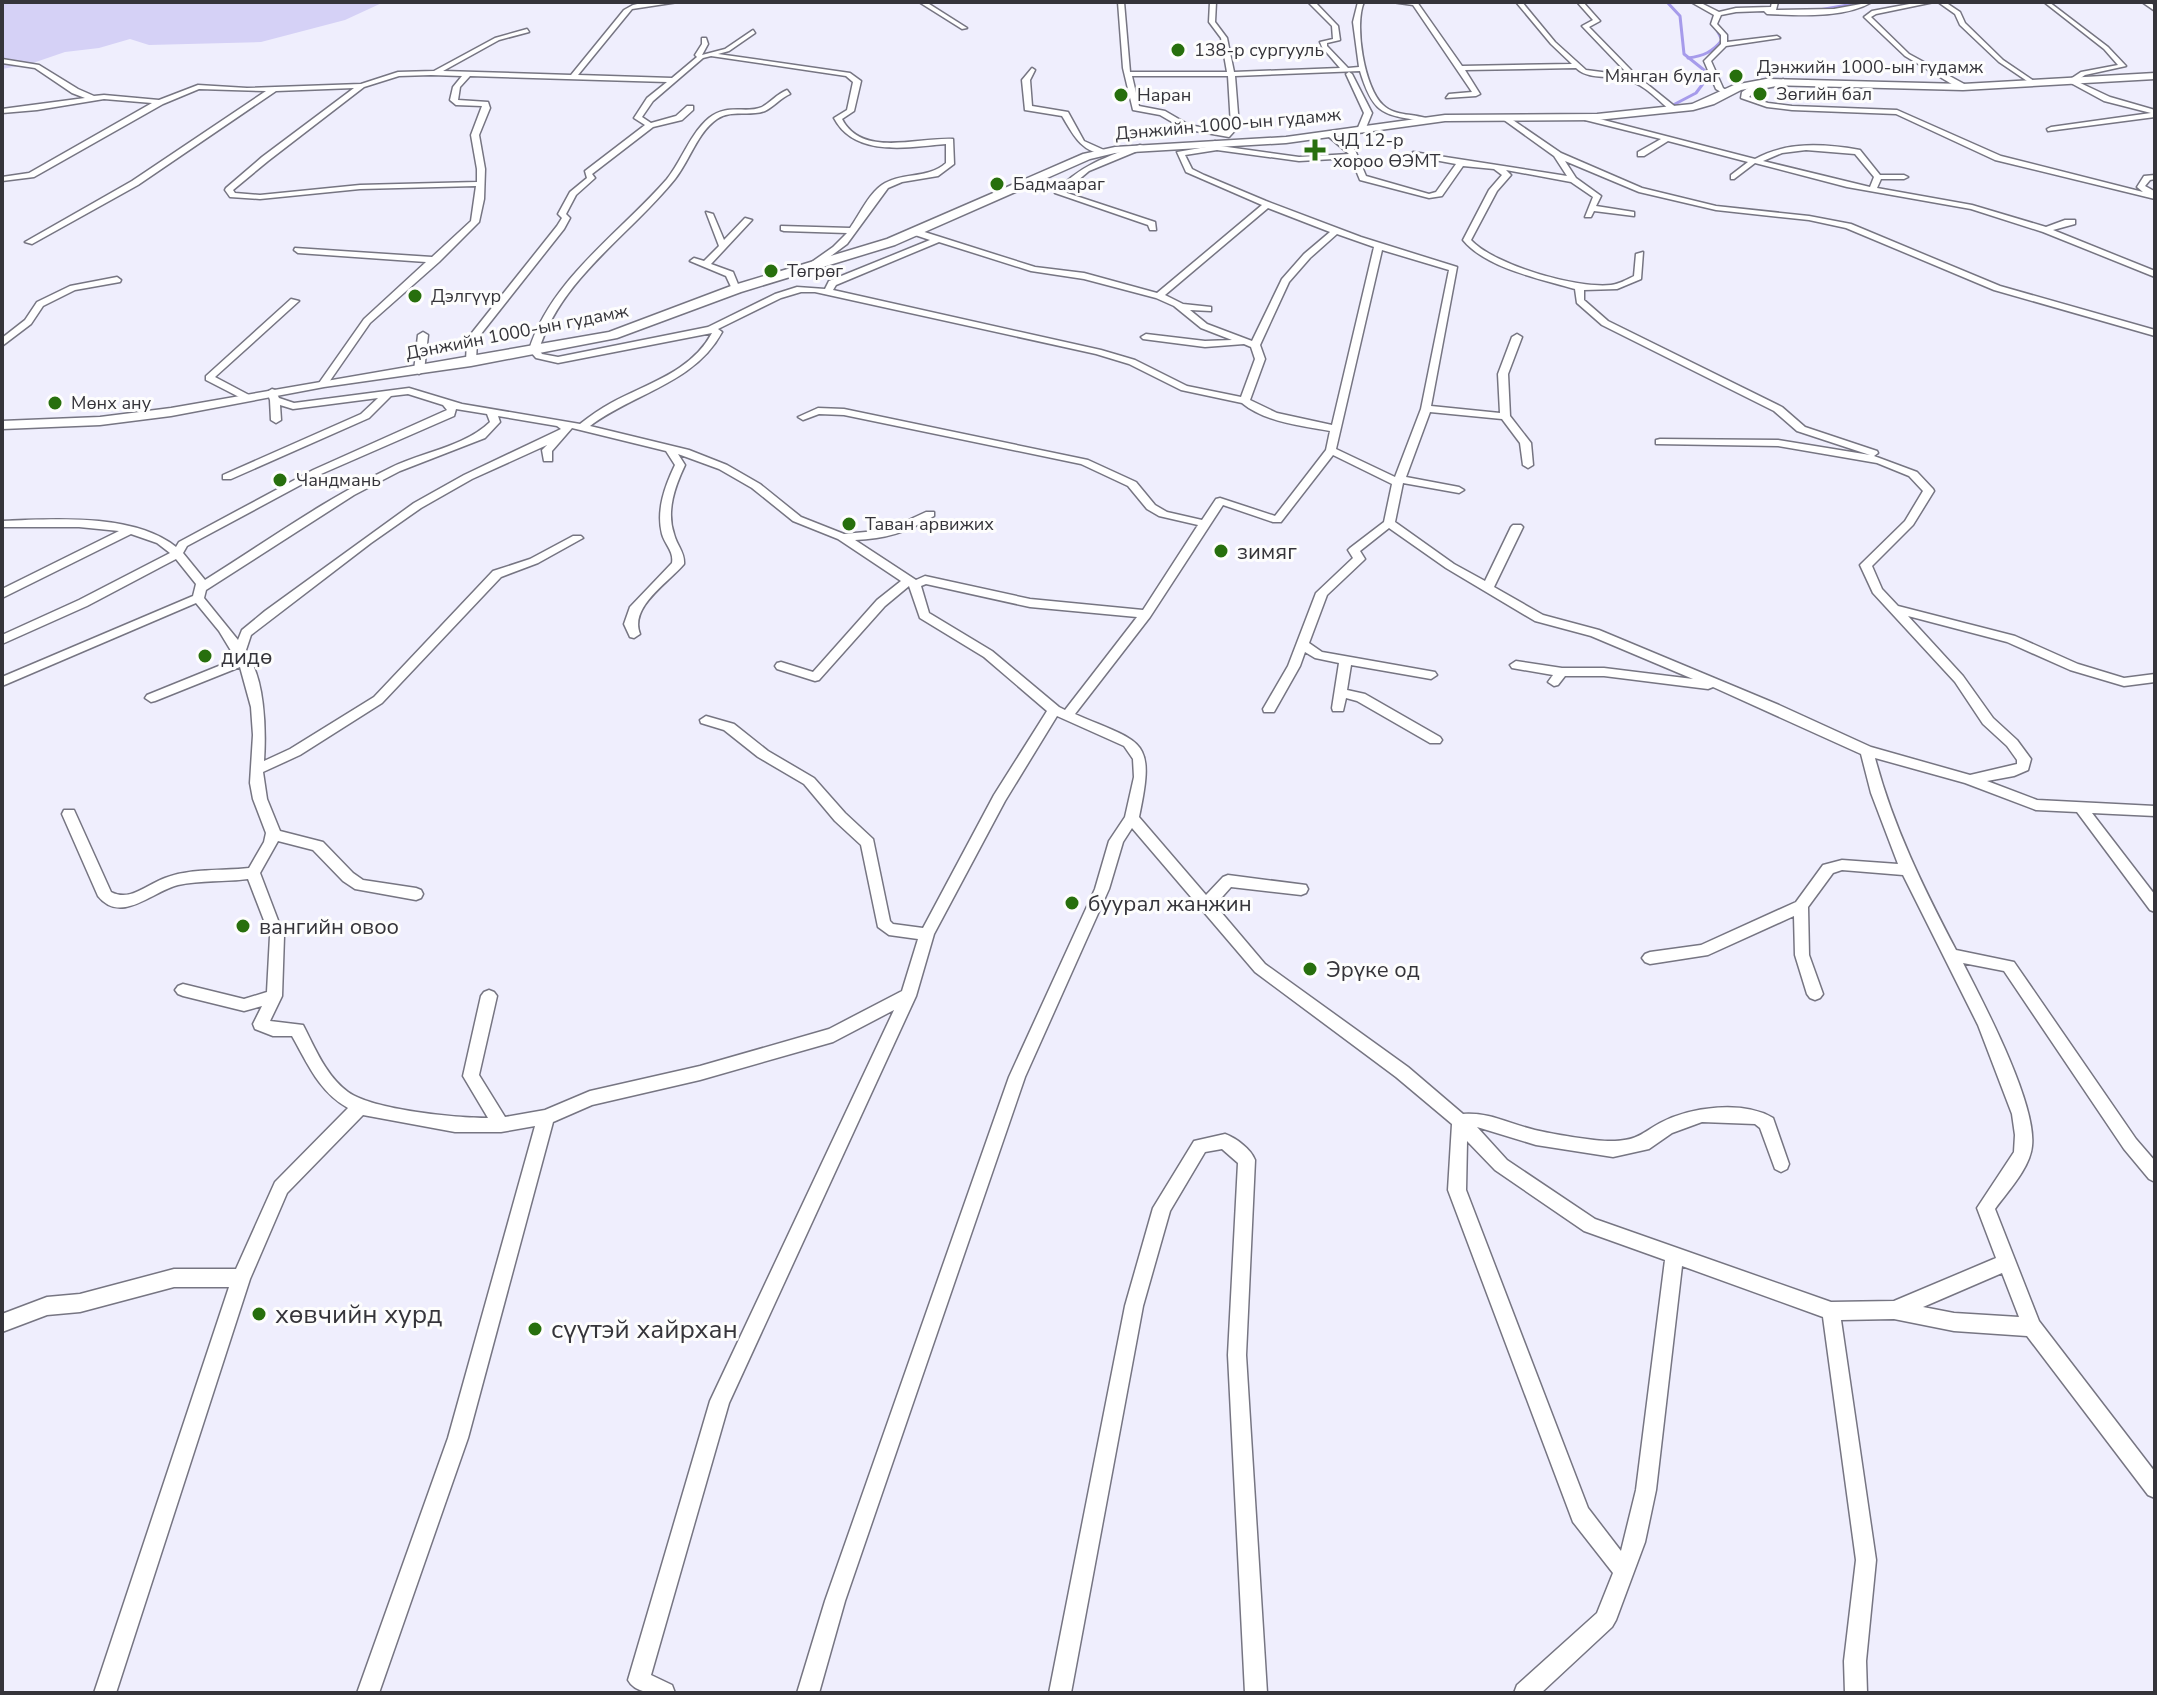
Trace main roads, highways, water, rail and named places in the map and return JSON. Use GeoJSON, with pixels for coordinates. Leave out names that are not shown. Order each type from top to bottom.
{"type":"FeatureCollection","features":[{"type":"Feature","properties":{"kind":"main road","name":"Дэнжийн 1000-ын гудамж"},"geometry":{"type":"LineString","coordinates":[[2,425],[100,421],[246,397],[274,396],[324,383],[471,362],[629,330],[736,289],[861,253],[1101,152],[1332,135],[1427,120],[1588,118],[1674,109],[1710,102],[1749,84],[1783,81],[1963,87],[2155,76]]}},
{"type":"Feature","properties":{"kind":"waterway"},"geometry":{"type":"LineString","coordinates":[[1667,2],[1680,16],[1684,54],[1689,58]]}},
{"type":"Feature","properties":{"kind":"waterway"},"geometry":{"type":"LineString","coordinates":[[1819,10],[1865,2]]}},
{"type":"Feature","properties":{"kind":"waterway"},"geometry":{"type":"LineString","coordinates":[[1689,58],[1707,53],[1722,40],[1714,24]]}},
{"type":"Feature","properties":{"kind":"waterway"},"geometry":{"type":"LineString","coordinates":[[1675,104],[1696,93],[1708,77],[1705,75],[1709,74],[1689,58]]}},
{"type":"Feature","properties":{"kind":"place","name":"138-р сургууль"},"geometry":{"type":"Point","coordinates":[1178,50]}},
{"type":"Feature","properties":{"kind":"place","name":"Мянган булаг"},"geometry":{"type":"Point","coordinates":[1736,76]}},
{"type":"Feature","properties":{"kind":"place","name":"Зөгийн бал"},"geometry":{"type":"Point","coordinates":[1760,94]}},
{"type":"Feature","properties":{"kind":"place","name":"Наран"},"geometry":{"type":"Point","coordinates":[1121,95]}},
{"type":"Feature","properties":{"kind":"place","name":"ЧД 12-р хороо ӨЭМТ"},"geometry":{"type":"Point","coordinates":[1315,150]}},
{"type":"Feature","properties":{"kind":"place","name":"Бадмаараг"},"geometry":{"type":"Point","coordinates":[997,184]}},
{"type":"Feature","properties":{"kind":"place","name":"Төгрөг"},"geometry":{"type":"Point","coordinates":[771,271]}},
{"type":"Feature","properties":{"kind":"place","name":"Дэлгүүр"},"geometry":{"type":"Point","coordinates":[415,296]}},
{"type":"Feature","properties":{"kind":"place","name":"Мөнх ану"},"geometry":{"type":"Point","coordinates":[55,403]}},
{"type":"Feature","properties":{"kind":"place","name":"Чандмань"},"geometry":{"type":"Point","coordinates":[280,480]}},
{"type":"Feature","properties":{"kind":"place","name":"Таван арвижих"},"geometry":{"type":"Point","coordinates":[849,524]}},
{"type":"Feature","properties":{"kind":"place","name":"зимяг"},"geometry":{"type":"Point","coordinates":[1221,551]}},
{"type":"Feature","properties":{"kind":"place","name":"дидө"},"geometry":{"type":"Point","coordinates":[205,656]}},
{"type":"Feature","properties":{"kind":"place","name":"буурал жанжин"},"geometry":{"type":"Point","coordinates":[1072,903]}},
{"type":"Feature","properties":{"kind":"place","name":"вангийн овоо"},"geometry":{"type":"Point","coordinates":[243,926]}},
{"type":"Feature","properties":{"kind":"place","name":"Эрүке од"},"geometry":{"type":"Point","coordinates":[1310,969]}},
{"type":"Feature","properties":{"kind":"place","name":"хөвчийн хурд"},"geometry":{"type":"Point","coordinates":[259,1314]}},
{"type":"Feature","properties":{"kind":"place","name":"сүүтэй хайрхан"},"geometry":{"type":"Point","coordinates":[535,1329]}}]}
